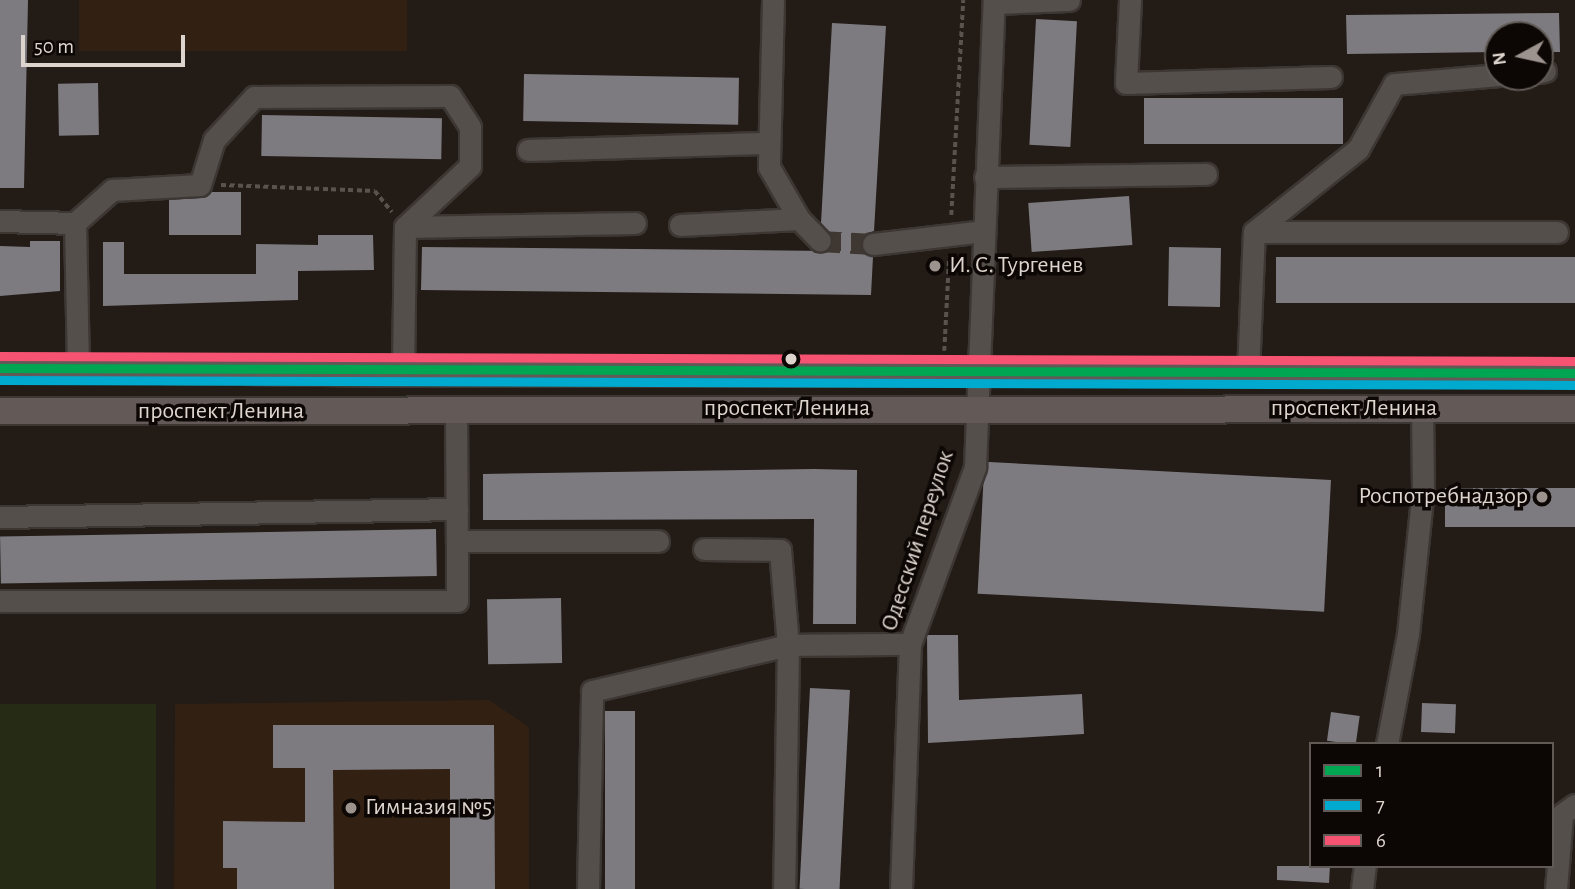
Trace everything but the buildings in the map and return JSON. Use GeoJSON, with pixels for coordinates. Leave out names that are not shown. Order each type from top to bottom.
{"type":"FeatureCollection","features":[{"type":"Feature","properties":{"kind":"main road","name":"проспект Ленина"},"geometry":{"type":"LineString","coordinates":[[0,368],[403,373],[943,369],[1575,373]]}},
{"type":"Feature","properties":{"kind":"main road","name":"проспект Ленина"},"geometry":{"type":"LineString","coordinates":[[0,411],[456,413],[977,409],[1575,409]]}},
{"type":"Feature","properties":{"kind":"street"},"geometry":{"type":"LineString","coordinates":[[773,0],[769,167],[799,219],[820,241]]}},
{"type":"Feature","properties":{"kind":"street"},"geometry":{"type":"LineString","coordinates":[[994,2],[1069,0]]}},
{"type":"Feature","properties":{"kind":"street"},"geometry":{"type":"LineString","coordinates":[[1130,0],[1126,83],[1331,77]]}},
{"type":"Feature","properties":{"kind":"street","name":"Одесский переулок"},"geometry":{"type":"LineString","coordinates":[[901,889],[911,644],[975,467],[982,231],[994,2]]}},
{"type":"Feature","properties":{"kind":"street"},"geometry":{"type":"LineString","coordinates":[[1248,373],[1254,232],[1358,149],[1394,84],[1484,76]]}},
{"type":"Feature","properties":{"kind":"street"},"geometry":{"type":"LineString","coordinates":[[0,221],[75,223],[112,190],[200,185],[214,140],[254,97],[450,96],[470,127],[470,166],[405,227],[403,373]]}},
{"type":"Feature","properties":{"kind":"street"},"geometry":{"type":"LineString","coordinates":[[528,150],[769,143]]}},
{"type":"Feature","properties":{"kind":"street"},"geometry":{"type":"LineString","coordinates":[[985,177],[1206,174]]}},
{"type":"Feature","properties":{"kind":"street"},"geometry":{"type":"LineString","coordinates":[[680,225],[799,219]]}},
{"type":"Feature","properties":{"kind":"street"},"geometry":{"type":"LineString","coordinates":[[75,223],[78,369]]}},
{"type":"Feature","properties":{"kind":"street"},"geometry":{"type":"LineString","coordinates":[[405,227],[635,223]]}},
{"type":"Feature","properties":{"kind":"street"},"geometry":{"type":"LineString","coordinates":[[873,244],[950,231],[982,231]]}},
{"type":"Feature","properties":{"kind":"street"},"geometry":{"type":"LineString","coordinates":[[1254,232],[1557,232]]}},
{"type":"Feature","properties":{"kind":"street"},"geometry":{"type":"LineString","coordinates":[[1387,742],[1408,634],[1423,488],[1422,409]]}},
{"type":"Feature","properties":{"kind":"street"},"geometry":{"type":"LineString","coordinates":[[0,601],[457,601],[456,413]]}},
{"type":"Feature","properties":{"kind":"street"},"geometry":{"type":"LineString","coordinates":[[0,517],[457,509]]}},
{"type":"Feature","properties":{"kind":"street"},"geometry":{"type":"LineString","coordinates":[[457,541],[657,541]]}},
{"type":"Feature","properties":{"kind":"street"},"geometry":{"type":"LineString","coordinates":[[704,549],[780,550],[788,645],[784,889]]}},
{"type":"Feature","properties":{"kind":"street"},"geometry":{"type":"LineString","coordinates":[[588,889],[592,691],[788,645],[911,644]]}},
{"type":"Feature","properties":{"kind":"street"},"geometry":{"type":"LineString","coordinates":[[1556,889],[1562,814],[1575,806]]}},
{"type":"Feature","properties":{"kind":"street"},"geometry":{"type":"LineString","coordinates":[[1362,889],[1365,868]]}},
{"type":"Feature","properties":{"kind":"path"},"geometry":{"type":"LineString","coordinates":[[943,369],[963,0]]}},
{"type":"Feature","properties":{"kind":"path"},"geometry":{"type":"LineString","coordinates":[[200,185],[375,191],[405,227]]}},
{"type":"Feature","properties":{"kind":"shaded area"},"geometry":{"type":"Polygon","coordinates":[[[79,0],[407,0],[407,51],[79,51],[79,0]]]}},
{"type":"Feature","properties":{"kind":"shaded area","name":"Гимназия №5"},"geometry":{"type":"Polygon","coordinates":[[[489,700],[529,727],[529,889],[174,889],[175,704],[489,700]]]}},
{"type":"Feature","properties":{"kind":"green space"},"geometry":{"type":"Polygon","coordinates":[[[0,704],[156,704],[156,889],[0,889],[0,704]]]}},
{"type":"Feature","properties":{"kind":"tunnel"},"geometry":{"type":"LineString","coordinates":[[820,241],[873,244]]}},
{"type":"Feature","properties":{"kind":"transit line","name":"6"},"geometry":{"type":"LineString","coordinates":[[0,356],[1575,361]]}},
{"type":"Feature","properties":{"kind":"transit line","name":"1"},"geometry":{"type":"LineString","coordinates":[[0,368],[1575,373]]}},
{"type":"Feature","properties":{"kind":"transit line","name":"7"},"geometry":{"type":"LineString","coordinates":[[0,380],[1575,385]]}},
{"type":"Feature","properties":{"kind":"place","name":"И. С. Тургенев"},"geometry":{"type":"Point","coordinates":[935,266]}},
{"type":"Feature","properties":{"kind":"place","name":"Роспотребнадзор"},"geometry":{"type":"Point","coordinates":[1542,497]}},
{"type":"Feature","properties":{"kind":"place","name":"Гимназия №5"},"geometry":{"type":"Point","coordinates":[351,808]}}]}
